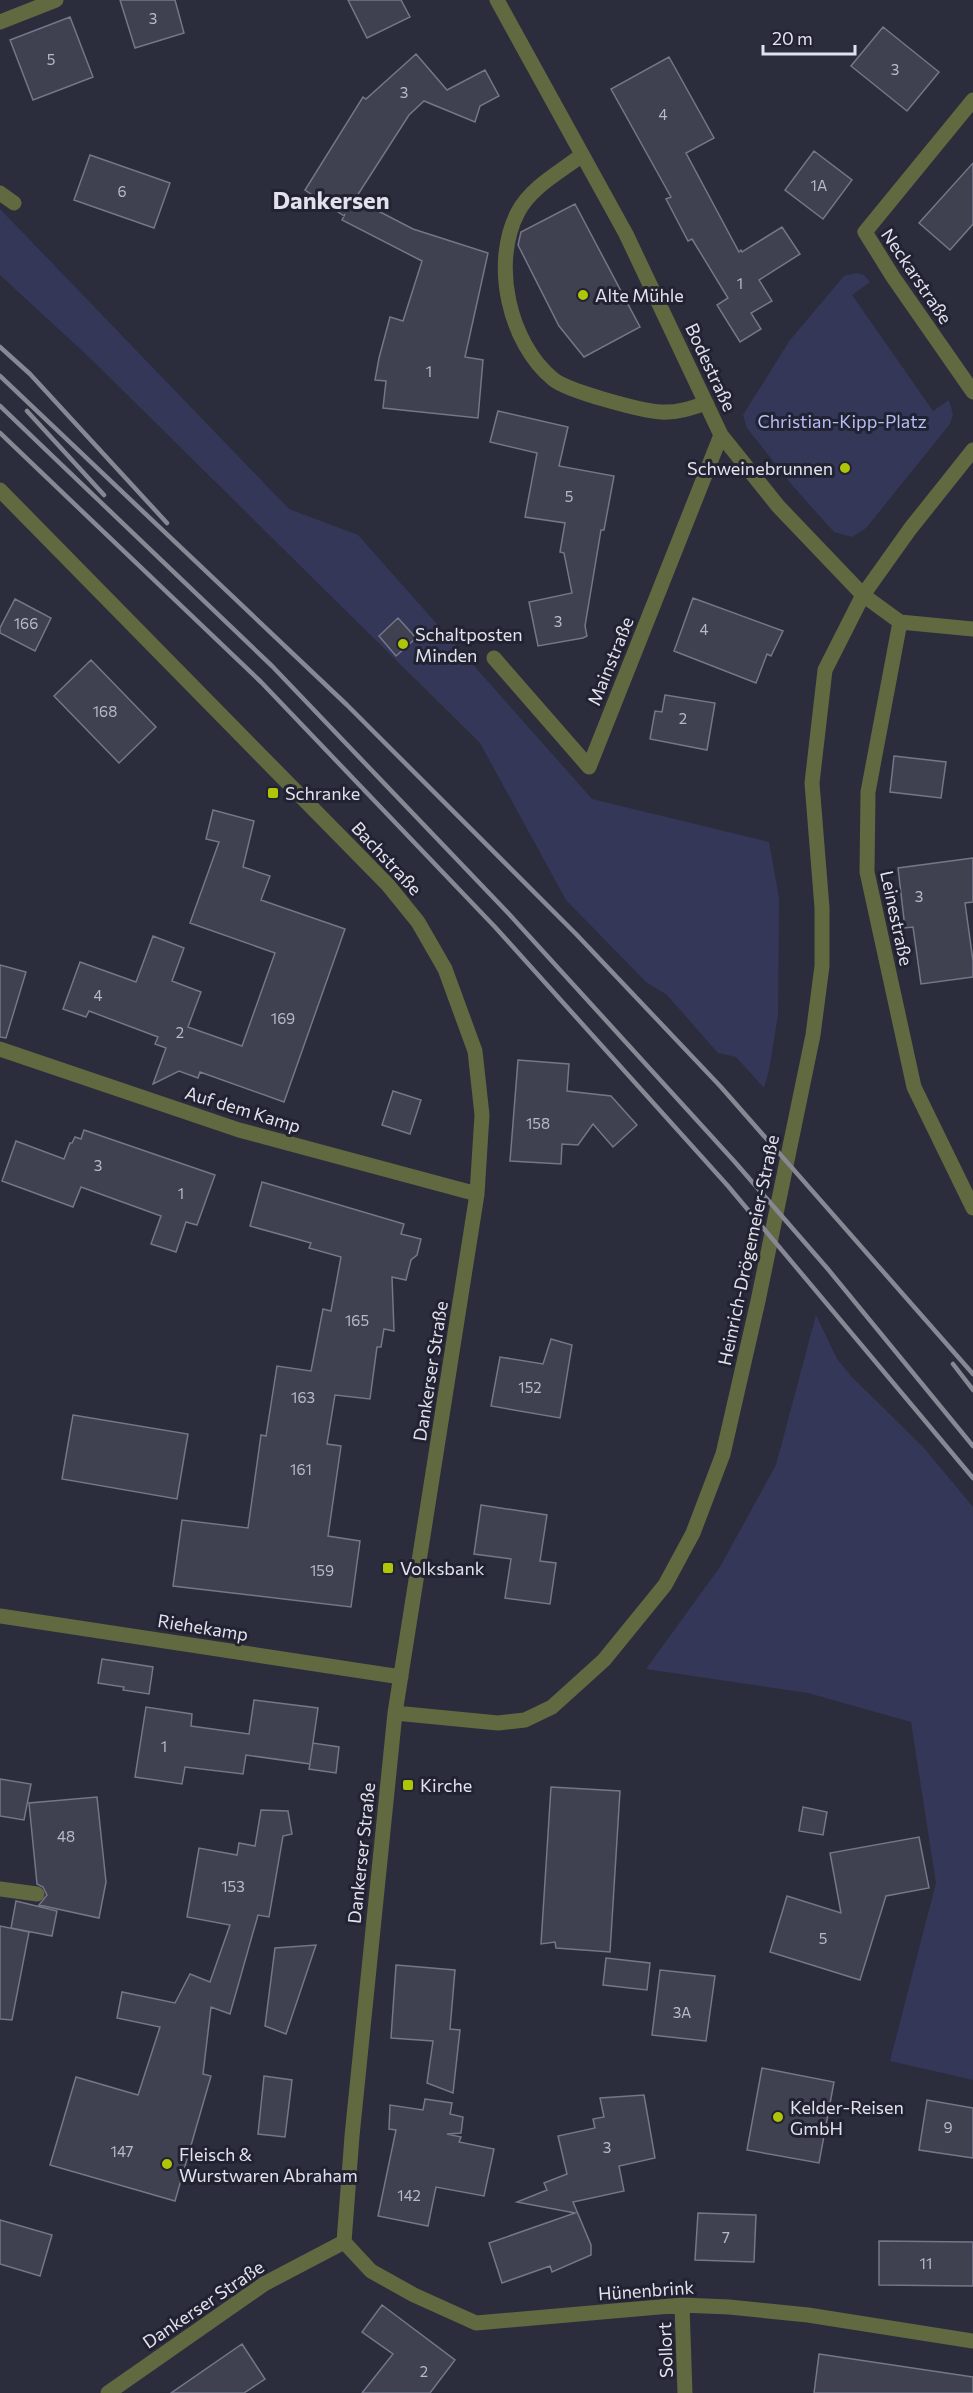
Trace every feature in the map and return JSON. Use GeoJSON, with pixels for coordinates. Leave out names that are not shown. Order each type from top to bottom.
{"type":"FeatureCollection","features":[{"type":"Feature","properties":{"kind":"street"},"geometry":{"type":"LineString","coordinates":[[0,22],[56,0]]}},
{"type":"Feature","properties":{"kind":"street","name":"Bodestraße"},"geometry":{"type":"LineString","coordinates":[[497,0],[635,252],[721,435],[778,506],[863,594],[900,622]]}},
{"type":"Feature","properties":{"kind":"street","name":"Neckarstraße"},"geometry":{"type":"LineString","coordinates":[[973,100],[865,232],[893,277],[973,392]]}},
{"type":"Feature","properties":{"kind":"street"},"geometry":{"type":"LineString","coordinates":[[582,155],[534,190],[518,212],[508,240],[505,276],[512,318],[533,359],[555,381],[604,400],[662,412],[684,410],[706,403]]}},
{"type":"Feature","properties":{"kind":"street"},"geometry":{"type":"LineString","coordinates":[[0,193],[14,203]]}},
{"type":"Feature","properties":{"kind":"street","name":"Mainstraße"},"geometry":{"type":"LineString","coordinates":[[494,658],[589,767],[721,435]]}},
{"type":"Feature","properties":{"kind":"street"},"geometry":{"type":"LineString","coordinates":[[863,594],[910,529],[973,450]]}},
{"type":"Feature","properties":{"kind":"street","name":"Bachstraße"},"geometry":{"type":"LineString","coordinates":[[0,490],[388,885],[418,922],[445,969],[475,1051],[482,1115],[477,1194]]}},
{"type":"Feature","properties":{"kind":"street","name":"Heinrich-Drögemeier-Straße"},"geometry":{"type":"LineString","coordinates":[[395,1713],[498,1722],[525,1720],[552,1707],[604,1660],[664,1585],[693,1533],[723,1454],[758,1301],[813,1035],[822,966],[822,908],[812,783],[825,670],[863,594]]}},
{"type":"Feature","properties":{"kind":"street"},"geometry":{"type":"LineString","coordinates":[[900,622],[973,629]]}},
{"type":"Feature","properties":{"kind":"street","name":"Leinestraße"},"geometry":{"type":"LineString","coordinates":[[900,622],[868,792],[867,872],[914,1087],[973,1208]]}},
{"type":"Feature","properties":{"kind":"street","name":"Auf dem Kamp"},"geometry":{"type":"LineString","coordinates":[[0,1049],[239,1130],[477,1194]]}},
{"type":"Feature","properties":{"kind":"street","name":"Dankerser Straße"},"geometry":{"type":"LineString","coordinates":[[108,2393],[264,2284],[344,2242],[352,2136],[395,1713],[477,1194]]}},
{"type":"Feature","properties":{"kind":"street","name":"Riehekamp"},"geometry":{"type":"LineString","coordinates":[[0,1616],[401,1677]]}},
{"type":"Feature","properties":{"kind":"street"},"geometry":{"type":"LineString","coordinates":[[0,1889],[37,1894]]}},
{"type":"Feature","properties":{"kind":"street","name":"Hünenbrink"},"geometry":{"type":"LineString","coordinates":[[344,2242],[371,2271],[414,2295],[476,2323],[682,2305],[808,2315],[973,2341]]}},
{"type":"Feature","properties":{"kind":"street","name":"Sollort"},"geometry":{"type":"LineString","coordinates":[[682,2305],[685,2393]]}},
{"type":"Feature","properties":{"kind":"green space"},"geometry":{"type":"Polygon","coordinates":[[[0,209],[289,509],[358,535],[592,799],[769,842],[779,898],[778,1015],[764,1088],[736,1057],[718,1053],[667,995],[646,982],[566,900],[480,743],[89,357],[0,275],[0,209]]]}},
{"type":"Feature","properties":{"kind":"green space","name":"Christian-Kipp-Platz"},"geometry":{"type":"Polygon","coordinates":[[[856,273],[864,275],[870,282],[852,295],[933,411],[949,400],[953,414],[950,424],[866,528],[852,537],[834,532],[792,485],[747,428],[743,415],[790,340],[844,276],[856,273]]]}},
{"type":"Feature","properties":{"kind":"green space"},"geometry":{"type":"Polygon","coordinates":[[[816,1315],[837,1359],[852,1377],[924,1448],[973,1507],[973,2080],[890,2061],[936,1883],[911,1722],[808,1693],[646,1669],[720,1567],[776,1465],[816,1315]]]}},
{"type":"Feature","properties":{"kind":"building"},"geometry":{"type":"Polygon","coordinates":[[[120,0],[175,0],[184,33],[135,48],[120,0]]]}},
{"type":"Feature","properties":{"kind":"building"},"geometry":{"type":"Polygon","coordinates":[[[348,0],[401,0],[410,17],[367,38],[348,0]]]}},
{"type":"Feature","properties":{"kind":"building"},"geometry":{"type":"Polygon","coordinates":[[[70,17],[93,77],[33,100],[10,40],[70,17]]]}},
{"type":"Feature","properties":{"kind":"building"},"geometry":{"type":"Polygon","coordinates":[[[883,27],[939,72],[907,111],[851,66],[883,27]]]}},
{"type":"Feature","properties":{"kind":"building"},"geometry":{"type":"Polygon","coordinates":[[[416,54],[447,90],[485,70],[499,96],[480,106],[475,122],[424,101],[409,115],[355,199],[413,229],[488,253],[465,357],[483,360],[478,418],[383,408],[386,381],[375,380],[379,358],[390,317],[403,321],[422,261],[342,220],[344,216],[305,190],[363,97],[366,99],[416,54]]]}},
{"type":"Feature","properties":{"kind":"building"},"geometry":{"type":"Polygon","coordinates":[[[669,57],[714,138],[686,153],[739,252],[782,227],[800,254],[759,280],[772,301],[751,313],[761,329],[740,342],[717,305],[728,298],[692,239],[688,241],[666,199],[671,197],[611,89],[669,57]]]}},
{"type":"Feature","properties":{"kind":"building"},"geometry":{"type":"Polygon","coordinates":[[[814,151],[852,180],[823,219],[785,190],[814,151]]]}},
{"type":"Feature","properties":{"kind":"building"},"geometry":{"type":"Polygon","coordinates":[[[90,155],[170,183],[154,228],[74,200],[90,155]]]}},
{"type":"Feature","properties":{"kind":"building"},"geometry":{"type":"Polygon","coordinates":[[[973,163],[973,224],[950,250],[919,223],[973,163]]]}},
{"type":"Feature","properties":{"kind":"building","name":"Alte Mühle"},"geometry":{"type":"Polygon","coordinates":[[[575,204],[640,327],[584,357],[559,326],[518,245],[521,232],[575,204]]]}},
{"type":"Feature","properties":{"kind":"building"},"geometry":{"type":"Polygon","coordinates":[[[498,411],[568,427],[559,466],[614,476],[604,530],[601,530],[585,626],[587,636],[583,638],[538,646],[529,602],[572,593],[564,553],[560,552],[565,523],[525,517],[537,453],[490,442],[498,411]]]}},
{"type":"Feature","properties":{"kind":"building"},"geometry":{"type":"Polygon","coordinates":[[[693,598],[783,631],[771,656],[767,654],[756,683],[674,651],[693,598]]]}},
{"type":"Feature","properties":{"kind":"building"},"geometry":{"type":"Polygon","coordinates":[[[15,599],[51,618],[35,651],[0,633],[0,628],[15,599]]]}},
{"type":"Feature","properties":{"kind":"building"},"geometry":{"type":"Polygon","coordinates":[[[398,618],[416,638],[396,656],[379,636],[398,618]]]}},
{"type":"Feature","properties":{"kind":"building"},"geometry":{"type":"Polygon","coordinates":[[[91,660],[156,727],[119,763],[54,696],[91,660]]]}},
{"type":"Feature","properties":{"kind":"building"},"geometry":{"type":"Polygon","coordinates":[[[665,695],[715,703],[707,750],[650,739],[655,711],[662,712],[665,695]]]}},
{"type":"Feature","properties":{"kind":"building"},"geometry":{"type":"Polygon","coordinates":[[[894,756],[946,762],[941,798],[890,792],[894,756]]]}},
{"type":"Feature","properties":{"kind":"building"},"geometry":{"type":"Polygon","coordinates":[[[213,810],[254,821],[243,867],[270,876],[261,900],[345,929],[284,1102],[200,1072],[198,1078],[179,1071],[153,1084],[166,1048],[155,1044],[158,1037],[89,1011],[86,1017],[63,1009],[80,962],[136,982],[153,936],[184,948],[172,981],[201,992],[188,1027],[242,1046],[275,953],[190,923],[219,842],[206,839],[213,810]]]}},
{"type":"Feature","properties":{"kind":"building"},"geometry":{"type":"Polygon","coordinates":[[[973,858],[973,902],[965,903],[973,977],[921,984],[913,927],[905,928],[898,868],[973,858]]]}},
{"type":"Feature","properties":{"kind":"building"},"geometry":{"type":"Polygon","coordinates":[[[0,965],[26,972],[6,1038],[0,1037],[0,965]]]}},
{"type":"Feature","properties":{"kind":"building"},"geometry":{"type":"Polygon","coordinates":[[[518,1060],[569,1064],[567,1091],[611,1096],[637,1125],[613,1147],[593,1124],[578,1145],[562,1144],[561,1164],[510,1161],[518,1060]]]}},
{"type":"Feature","properties":{"kind":"building"},"geometry":{"type":"Polygon","coordinates":[[[393,1091],[421,1100],[410,1134],[382,1125],[393,1091]]]}},
{"type":"Feature","properties":{"kind":"building"},"geometry":{"type":"Polygon","coordinates":[[[84,1130],[215,1175],[197,1225],[186,1222],[176,1252],[151,1244],[161,1216],[81,1187],[73,1207],[2,1181],[16,1141],[64,1159],[70,1143],[75,1137],[81,1139],[84,1130]]]}},
{"type":"Feature","properties":{"kind":"building"},"geometry":{"type":"Polygon","coordinates":[[[262,1182],[404,1224],[401,1234],[421,1239],[417,1255],[411,1260],[406,1280],[392,1277],[394,1331],[384,1329],[381,1347],[377,1347],[370,1399],[335,1395],[327,1444],[341,1446],[328,1536],[360,1541],[351,1607],[173,1586],[182,1520],[248,1528],[261,1435],[266,1436],[277,1366],[311,1371],[323,1309],[331,1311],[341,1257],[309,1248],[311,1243],[250,1226],[262,1182]]]}},
{"type":"Feature","properties":{"kind":"building"},"geometry":{"type":"Polygon","coordinates":[[[551,1339],[572,1345],[560,1418],[491,1406],[500,1357],[543,1364],[551,1339]]]}},
{"type":"Feature","properties":{"kind":"building"},"geometry":{"type":"Polygon","coordinates":[[[73,1415],[188,1434],[177,1499],[62,1479],[73,1415]]]}},
{"type":"Feature","properties":{"kind":"building"},"geometry":{"type":"Polygon","coordinates":[[[481,1505],[547,1515],[540,1561],[556,1563],[550,1604],[505,1598],[511,1559],[474,1554],[481,1505]]]}},
{"type":"Feature","properties":{"kind":"building"},"geometry":{"type":"Polygon","coordinates":[[[102,1659],[153,1667],[149,1694],[98,1683],[102,1659]]]}},
{"type":"Feature","properties":{"kind":"building"},"geometry":{"type":"Polygon","coordinates":[[[254,1700],[318,1708],[310,1763],[313,1743],[339,1747],[336,1773],[309,1769],[310,1764],[246,1755],[243,1774],[185,1767],[182,1784],[135,1777],[146,1707],[192,1714],[191,1726],[249,1734],[254,1700]]]}},
{"type":"Feature","properties":{"kind":"building"},"geometry":{"type":"Polygon","coordinates":[[[0,1779],[31,1784],[24,1820],[0,1816],[0,1779]]]}},
{"type":"Feature","properties":{"kind":"building"},"geometry":{"type":"Polygon","coordinates":[[[551,1787],[620,1791],[610,1952],[556,1948],[555,1942],[541,1944],[551,1787]]]}},
{"type":"Feature","properties":{"kind":"building"},"geometry":{"type":"Polygon","coordinates":[[[97,1797],[106,1882],[99,1918],[39,1905],[47,1895],[43,1887],[37,1884],[29,1803],[97,1797]]]}},
{"type":"Feature","properties":{"kind":"building"},"geometry":{"type":"Polygon","coordinates":[[[803,1807],[827,1812],[823,1835],[799,1831],[803,1807]]]}},
{"type":"Feature","properties":{"kind":"building"},"geometry":{"type":"Polygon","coordinates":[[[261,1810],[288,1811],[292,1834],[283,1836],[269,1917],[258,1915],[230,2014],[211,2007],[203,2074],[211,2076],[175,2201],[50,2165],[76,2077],[138,2095],[160,2027],[117,2018],[122,1992],[175,2003],[190,1974],[210,1982],[230,1925],[187,1917],[199,1848],[237,1855],[239,1843],[255,1846],[261,1810]]]}},
{"type":"Feature","properties":{"kind":"building"},"geometry":{"type":"Polygon","coordinates":[[[919,1837],[929,1888],[886,1896],[860,1980],[770,1952],[787,1896],[841,1913],[830,1853],[919,1837]]]}},
{"type":"Feature","properties":{"kind":"building"},"geometry":{"type":"Polygon","coordinates":[[[16,1901],[57,1911],[52,1936],[11,1928],[16,1901]]]}},
{"type":"Feature","properties":{"kind":"building"},"geometry":{"type":"Polygon","coordinates":[[[0,1926],[29,1932],[12,2020],[0,2019],[0,1926]]]}},
{"type":"Feature","properties":{"kind":"building"},"geometry":{"type":"Polygon","coordinates":[[[316,1945],[286,2034],[265,2026],[275,1948],[316,1945]]]}},
{"type":"Feature","properties":{"kind":"building"},"geometry":{"type":"Polygon","coordinates":[[[606,1958],[650,1963],[647,1990],[603,1985],[606,1958]]]}},
{"type":"Feature","properties":{"kind":"building"},"geometry":{"type":"Polygon","coordinates":[[[396,1965],[455,1970],[450,2029],[460,2030],[453,2093],[427,2083],[433,2041],[391,2038],[396,1965]]]}},
{"type":"Feature","properties":{"kind":"building"},"geometry":{"type":"Polygon","coordinates":[[[660,1970],[715,1976],[706,2041],[652,2035],[660,1970]]]}},
{"type":"Feature","properties":{"kind":"building"},"geometry":{"type":"Polygon","coordinates":[[[762,2068],[834,2082],[819,2163],[747,2150],[762,2068]]]}},
{"type":"Feature","properties":{"kind":"building"},"geometry":{"type":"Polygon","coordinates":[[[264,2076],[292,2080],[285,2137],[258,2134],[264,2076]]]}},
{"type":"Feature","properties":{"kind":"building"},"geometry":{"type":"Polygon","coordinates":[[[644,2095],[655,2158],[619,2166],[624,2191],[573,2202],[591,2245],[591,2255],[552,2272],[550,2266],[502,2283],[489,2243],[575,2213],[517,2202],[547,2190],[544,2183],[567,2174],[558,2136],[595,2128],[593,2119],[604,2117],[600,2098],[644,2095]]]}},
{"type":"Feature","properties":{"kind":"building"},"geometry":{"type":"Polygon","coordinates":[[[425,2099],[452,2103],[450,2114],[463,2117],[461,2133],[447,2134],[461,2137],[459,2142],[494,2149],[484,2196],[436,2187],[428,2226],[378,2216],[396,2130],[389,2129],[390,2105],[423,2110],[425,2099]]]}},
{"type":"Feature","properties":{"kind":"building"},"geometry":{"type":"Polygon","coordinates":[[[927,2100],[973,2108],[973,2158],[919,2150],[927,2100]]]}},
{"type":"Feature","properties":{"kind":"building"},"geometry":{"type":"Polygon","coordinates":[[[698,2213],[756,2215],[754,2262],[695,2260],[698,2213]]]}},
{"type":"Feature","properties":{"kind":"building"},"geometry":{"type":"Polygon","coordinates":[[[0,2220],[52,2235],[40,2276],[0,2264],[0,2220]]]}},
{"type":"Feature","properties":{"kind":"building"},"geometry":{"type":"Polygon","coordinates":[[[879,2241],[973,2242],[973,2286],[879,2285],[879,2241]]]}},
{"type":"Feature","properties":{"kind":"building"},"geometry":{"type":"Polygon","coordinates":[[[382,2305],[455,2360],[430,2393],[362,2393],[393,2354],[362,2332],[382,2305]]]}},
{"type":"Feature","properties":{"kind":"building"},"geometry":{"type":"Polygon","coordinates":[[[242,2344],[265,2379],[244,2393],[171,2393],[242,2344]]]}},
{"type":"Feature","properties":{"kind":"building"},"geometry":{"type":"Polygon","coordinates":[[[819,2354],[973,2377],[973,2393],[814,2393],[819,2354]]]}},
{"type":"Feature","properties":{"kind":"railway"},"geometry":{"type":"LineString","coordinates":[[0,347],[30,374],[167,523]]}},
{"type":"Feature","properties":{"kind":"railway"},"geometry":{"type":"LineString","coordinates":[[0,376],[347,705],[576,934],[721,1087],[973,1374]]}},
{"type":"Feature","properties":{"kind":"railway"},"geometry":{"type":"LineString","coordinates":[[0,406],[272,666],[509,914],[734,1161],[827,1268],[973,1446]]}},
{"type":"Feature","properties":{"kind":"railway"},"geometry":{"type":"LineString","coordinates":[[27,411],[104,495]]}},
{"type":"Feature","properties":{"kind":"railway"},"geometry":{"type":"LineString","coordinates":[[0,433],[261,682],[495,927],[728,1186],[973,1478]]}},
{"type":"Feature","properties":{"kind":"railway"},"geometry":{"type":"LineString","coordinates":[[953,1364],[973,1390]]}},
{"type":"Feature","properties":{"kind":"place","name":"Alte Mühle"},"geometry":{"type":"Point","coordinates":[583,295]}},
{"type":"Feature","properties":{"kind":"place","name":"Schweinebrunnen"},"geometry":{"type":"Point","coordinates":[845,468]}},
{"type":"Feature","properties":{"kind":"place","name":"Schaltposten Minden"},"geometry":{"type":"Point","coordinates":[403,644]}},
{"type":"Feature","properties":{"kind":"place","name":"Schranke"},"geometry":{"type":"Point","coordinates":[273,793]}},
{"type":"Feature","properties":{"kind":"place","name":"Volksbank"},"geometry":{"type":"Point","coordinates":[388,1568]}},
{"type":"Feature","properties":{"kind":"place","name":"Kirche"},"geometry":{"type":"Point","coordinates":[408,1785]}},
{"type":"Feature","properties":{"kind":"place","name":"Kelder-Reisen GmbH"},"geometry":{"type":"Point","coordinates":[778,2117]}},
{"type":"Feature","properties":{"kind":"place","name":"Fleisch & Wurstwaren Abraham"},"geometry":{"type":"Point","coordinates":[167,2164]}},
{"type":"Feature","properties":{"kind":"district","name":"Dankersen"},"geometry":{"type":"Point","coordinates":[331,199]}}]}
